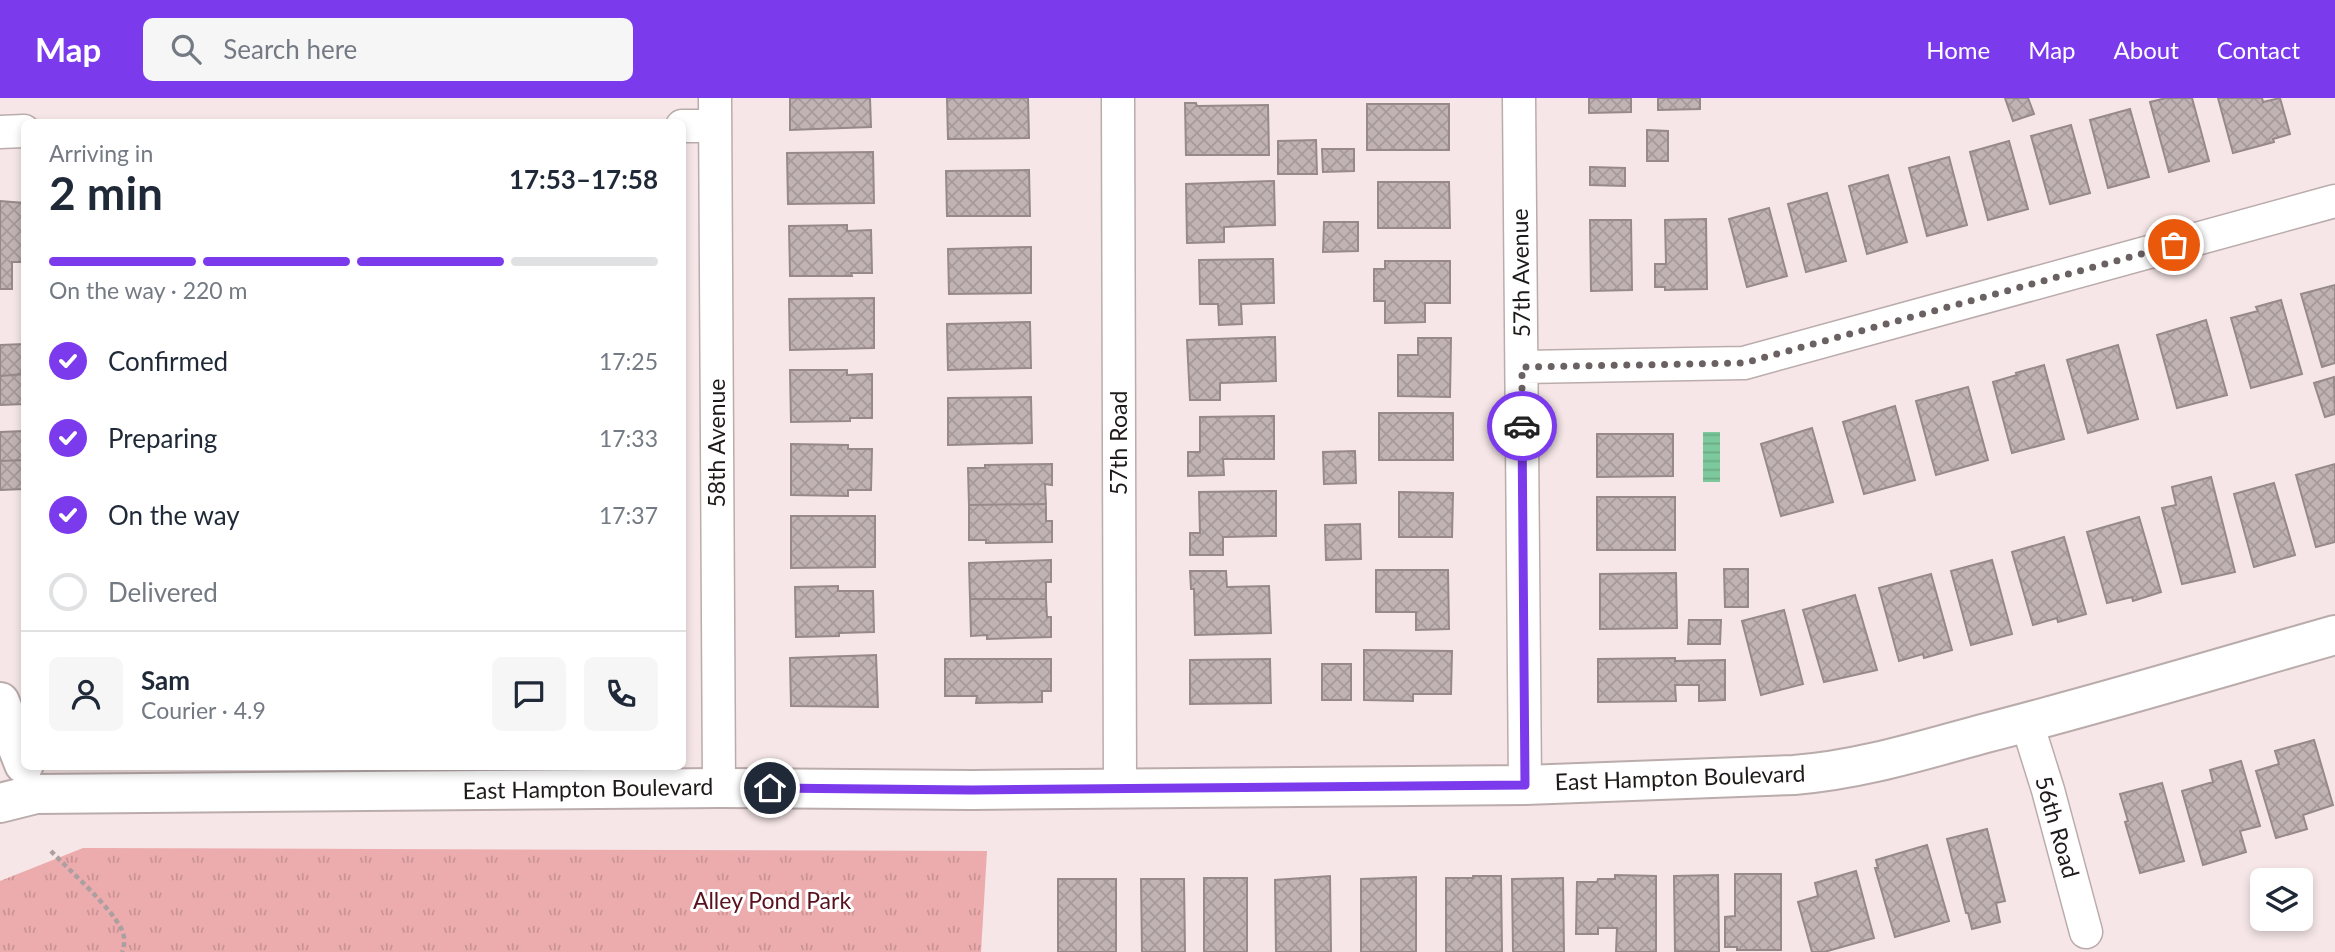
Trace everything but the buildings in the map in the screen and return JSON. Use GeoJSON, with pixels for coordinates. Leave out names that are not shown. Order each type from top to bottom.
{"type":"FeatureCollection","features":[{"type":"Feature","properties":{"kind":"street","name":"57th Road"},"geometry":{"type":"LineString","coordinates":[[1118,98],[1120,788]]}},
{"type":"Feature","properties":{"kind":"street","name":"57th Avenue"},"geometry":{"type":"LineString","coordinates":[[1519,98],[1525,785]]}},
{"type":"Feature","properties":{"kind":"street"},"geometry":{"type":"LineString","coordinates":[[686,124],[715,112]]}},
{"type":"Feature","properties":{"kind":"street","name":"58th Avenue"},"geometry":{"type":"LineString","coordinates":[[715,112],[719,788]]}},
{"type":"Feature","properties":{"kind":"street"},"geometry":{"type":"LineString","coordinates":[[0,132],[21,131]]}},
{"type":"Feature","properties":{"kind":"street"},"geometry":{"type":"LineString","coordinates":[[1522,367],[1744,363],[2335,201]]}},
{"type":"Feature","properties":{"kind":"street","name":"East Hampton Boulevard"},"geometry":{"type":"LineString","coordinates":[[21,782],[397,779],[719,788],[971,790],[1525,785],[1829,772],[2027,723],[2335,635]]}},
{"type":"Feature","properties":{"kind":"street"},"geometry":{"type":"LineString","coordinates":[[0,702],[21,782]]}},
{"type":"Feature","properties":{"kind":"street","name":"56th Road"},"geometry":{"type":"LineString","coordinates":[[2027,723],[2086,932]]}},
{"type":"Feature","properties":{"kind":"path"},"geometry":{"type":"LineString","coordinates":[[51,851],[114,917],[123,933],[122,952]]}},
{"type":"Feature","properties":{"kind":"green space","name":"Alley Pond Park"},"geometry":{"type":"Polygon","coordinates":[[[83,848],[987,851],[981,952],[0,952],[0,881],[83,848]]]}},
{"type":"Feature","properties":{"kind":"shaded area"},"geometry":{"type":"Polygon","coordinates":[[[1703,432],[1720,432],[1720,482],[1703,482],[1703,432]]]}},
{"type":"Feature","properties":{"kind":"way so far"},"geometry":{"type":"LineString","coordinates":[[1522,426],[1522,367],[1744,363],[2174,245]]}},
{"type":"Feature","properties":{"kind":"route"},"geometry":{"type":"LineString","coordinates":[[770,788],[971,790],[1525,785],[1522,426]]}}]}
